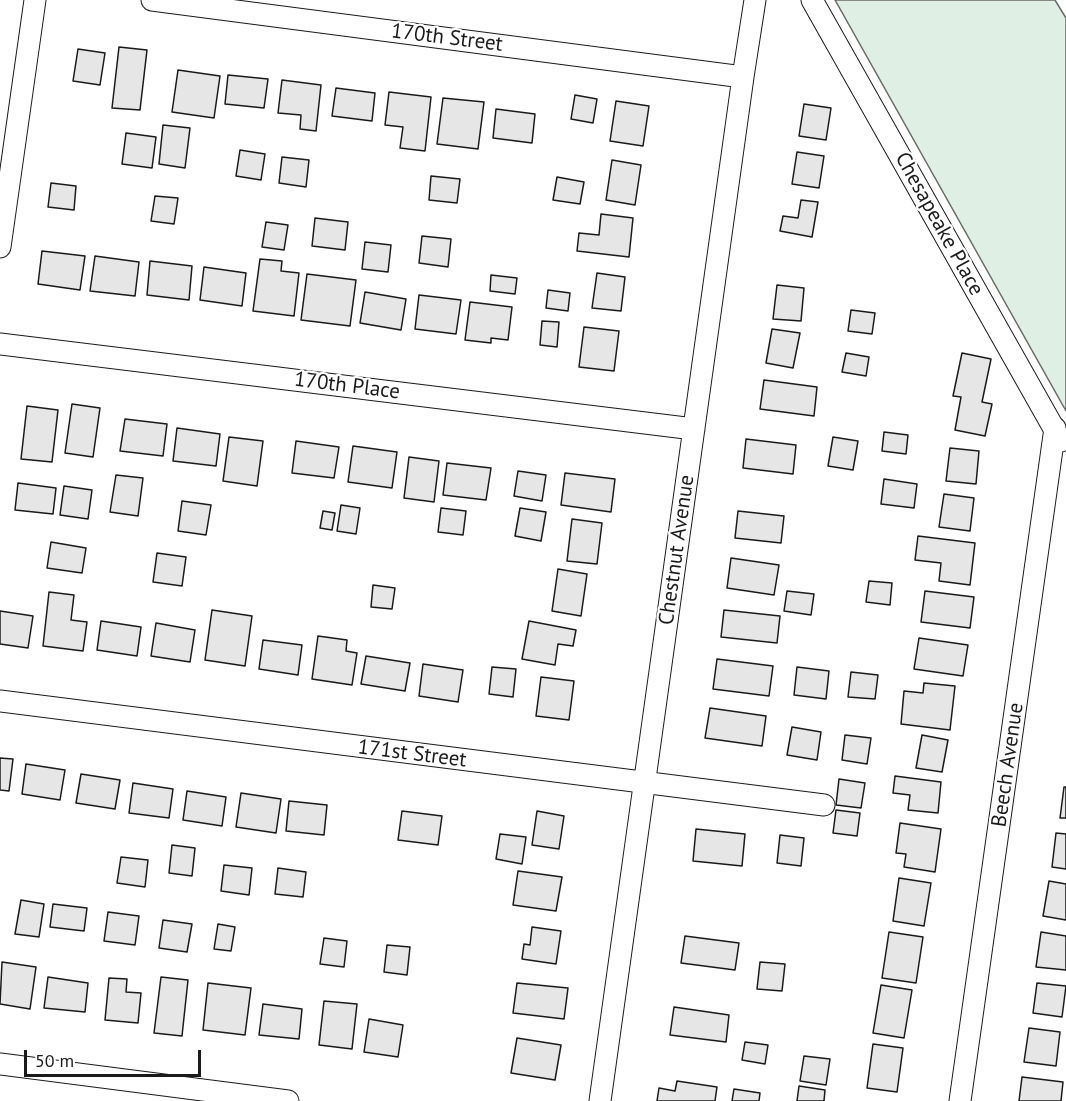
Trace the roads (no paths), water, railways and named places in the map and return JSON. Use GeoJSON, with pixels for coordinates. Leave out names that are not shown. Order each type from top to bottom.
{"type":"FeatureCollection","features":[{"type":"Feature","properties":{"kind":"street"},"geometry":{"type":"LineString","coordinates":[[0,247],[35,0]]}},
{"type":"Feature","properties":{"kind":"street","name":"170th Street"},"geometry":{"type":"LineString","coordinates":[[152,0],[743,77]]}},
{"type":"Feature","properties":{"kind":"street","name":"Chestnut Avenue"},"geometry":{"type":"LineString","coordinates":[[600,1101],[755,0]]}},
{"type":"Feature","properties":{"kind":"street","name":"Chesapeake Place"},"geometry":{"type":"LineString","coordinates":[[812,0],[1066,449]]}},
{"type":"Feature","properties":{"kind":"street","name":"170th Place"},"geometry":{"type":"LineString","coordinates":[[0,344],[694,429]]}},
{"type":"Feature","properties":{"kind":"street","name":"Beech Avenue"},"geometry":{"type":"LineString","coordinates":[[960,1101],[1055,429]]}},
{"type":"Feature","properties":{"kind":"street","name":"171st Street"},"geometry":{"type":"LineString","coordinates":[[0,701],[824,805]]}},
{"type":"Feature","properties":{"kind":"street"},"geometry":{"type":"LineString","coordinates":[[0,1064],[288,1101]]}}]}
